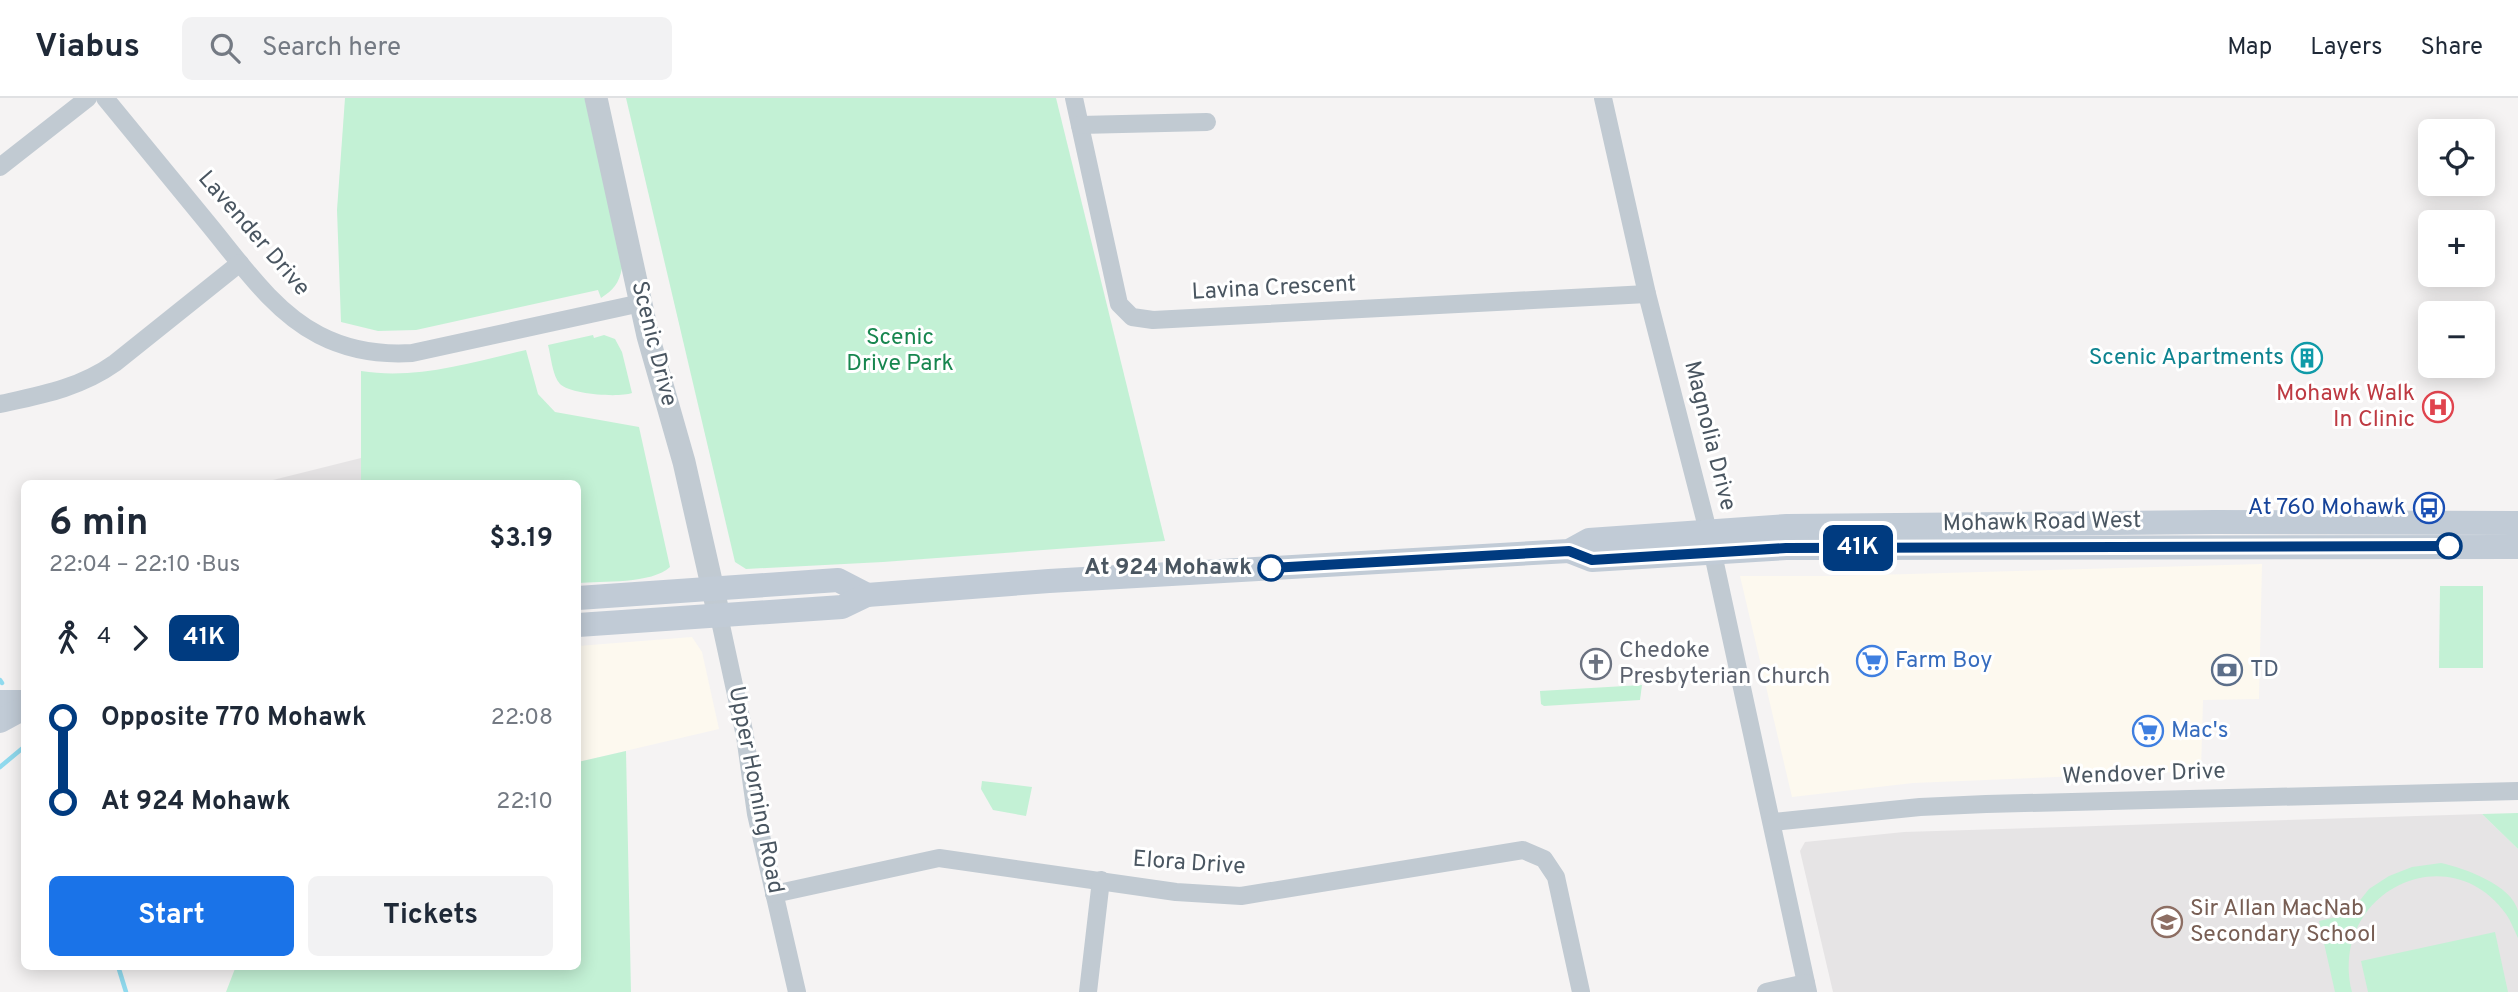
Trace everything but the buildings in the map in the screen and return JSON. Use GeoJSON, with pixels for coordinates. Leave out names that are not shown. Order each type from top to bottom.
{"type":"FeatureCollection","features":[{"type":"Feature","properties":{"kind":"main road","name":"Mohawk Road West"},"geometry":{"type":"LineString","coordinates":[[581,625],[842,607],[867,595],[1049,581],[1569,551],[1592,560],[1710,542],[1787,526],[2215,522],[2518,523]]}},
{"type":"Feature","properties":{"kind":"main road"},"geometry":{"type":"LineString","coordinates":[[2181,548],[2215,522]]}},
{"type":"Feature","properties":{"kind":"main road","name":"Mohawk Road West"},"geometry":{"type":"LineString","coordinates":[[1710,542],[1786,548],[2518,547]]}},
{"type":"Feature","properties":{"kind":"main road","name":"Mohawk Road West"},"geometry":{"type":"LineString","coordinates":[[581,598],[838,580],[867,595]]}},
{"type":"Feature","properties":{"kind":"main road"},"geometry":{"type":"LineString","coordinates":[[0,702],[21,702]]}},
{"type":"Feature","properties":{"kind":"main road"},"geometry":{"type":"LineString","coordinates":[[0,722],[21,710]]}},
{"type":"Feature","properties":{"kind":"street"},"geometry":{"type":"LineString","coordinates":[[0,167],[88,98]]}},
{"type":"Feature","properties":{"kind":"street","name":"Lavender Drive"},"geometry":{"type":"LineString","coordinates":[[105,98],[240,263],[280,307],[312,331],[344,345],[383,353],[412,353],[641,303]]}},
{"type":"Feature","properties":{"kind":"street","name":"Scenic Drive"},"geometry":{"type":"LineString","coordinates":[[596,98],[641,303],[684,462],[713,588]]}},
{"type":"Feature","properties":{"kind":"street","name":"Lavina Crescent"},"geometry":{"type":"LineString","coordinates":[[1074,98],[1119,304],[1132,317],[1153,320],[1647,294]]}},
{"type":"Feature","properties":{"kind":"street","name":"Magnolia Drive"},"geometry":{"type":"LineString","coordinates":[[1603,98],[1647,294],[1710,542],[1807,988]]}},
{"type":"Feature","properties":{"kind":"street"},"geometry":{"type":"LineString","coordinates":[[1080,125],[1207,122]]}},
{"type":"Feature","properties":{"kind":"street"},"geometry":{"type":"LineString","coordinates":[[0,404],[48,393],[93,377],[115,363],[240,263]]}},
{"type":"Feature","properties":{"kind":"street","name":"Upper Horning Road"},"geometry":{"type":"LineString","coordinates":[[713,588],[745,736],[756,814],[797,992]]}},
{"type":"Feature","properties":{"kind":"street","name":"Wendover Drive"},"geometry":{"type":"LineString","coordinates":[[1773,822],[1920,807],[1986,804],[2518,791]]}},
{"type":"Feature","properties":{"kind":"street","name":"Elora Drive"},"geometry":{"type":"LineString","coordinates":[[775,894],[939,858],[1177,892],[1241,896],[1523,850],[1544,859],[1556,877],[1581,992]]}},
{"type":"Feature","properties":{"kind":"street"},"geometry":{"type":"LineString","coordinates":[[1087,992],[1101,880]]}},
{"type":"Feature","properties":{"kind":"street"},"geometry":{"type":"LineString","coordinates":[[1766,992],[1807,988]]}},
{"type":"Feature","properties":{"kind":"shaded area"},"geometry":{"type":"Polygon","coordinates":[[[361,458],[361,480],[273,480],[361,458]]]}},
{"type":"Feature","properties":{"kind":"shaded area"},"geometry":{"type":"Polygon","coordinates":[[[2262,564],[2259,699],[2203,700],[2201,771],[1913,783],[1792,797],[1740,576],[1838,576],[2262,564]]]}},
{"type":"Feature","properties":{"kind":"shaded area"},"geometry":{"type":"Polygon","coordinates":[[[692,637],[702,652],[719,729],[581,761],[581,646],[692,637]]]}},
{"type":"Feature","properties":{"kind":"shaded area","name":"Sir Allan MacNab Secondary School"},"geometry":{"type":"Polygon","coordinates":[[[2482,814],[2518,849],[2518,992],[1833,992],[1800,851],[1805,842],[1904,832],[2482,814]]]}},
{"type":"Feature","properties":{"kind":"green space"},"geometry":{"type":"Polygon","coordinates":[[[345,98],[589,98],[622,268],[615,286],[601,298],[598,290],[416,330],[378,331],[341,322],[337,210],[345,98]]]}},
{"type":"Feature","properties":{"kind":"green space","name":"Scenic Drive Park"},"geometry":{"type":"Polygon","coordinates":[[[626,98],[1056,98],[1165,541],[883,562],[746,569],[735,562],[626,98]]]}},
{"type":"Feature","properties":{"kind":"green space"},"geometry":{"type":"Polygon","coordinates":[[[593,335],[594,338],[604,335],[615,339],[622,352],[632,393],[583,393],[565,387],[557,380],[548,345],[593,335]]]}},
{"type":"Feature","properties":{"kind":"green space"},"geometry":{"type":"Polygon","coordinates":[[[526,350],[538,394],[555,412],[639,427],[670,567],[639,579],[581,583],[581,480],[361,480],[361,371],[403,373],[465,364],[526,350]]]}},
{"type":"Feature","properties":{"kind":"green space"},"geometry":{"type":"Polygon","coordinates":[[[2440,586],[2483,586],[2483,668],[2439,668],[2440,586]]]}},
{"type":"Feature","properties":{"kind":"green space"},"geometry":{"type":"Polygon","coordinates":[[[1642,685],[1640,700],[1544,706],[1541,704],[1540,691],[1642,685]]]}},
{"type":"Feature","properties":{"kind":"green space"},"geometry":{"type":"Polygon","coordinates":[[[626,751],[631,992],[226,992],[234,970],[581,970],[581,761],[626,751]]]}},
{"type":"Feature","properties":{"kind":"green space"},"geometry":{"type":"Polygon","coordinates":[[[982,781],[1032,787],[1026,816],[993,810],[981,789],[982,781]]]}},
{"type":"Feature","properties":{"kind":"green space"},"geometry":{"type":"Polygon","coordinates":[[[2518,813],[2518,849],[2482,814],[2518,813]]]}},
{"type":"Feature","properties":{"kind":"green space"},"geometry":{"type":"Polygon","coordinates":[[[2441,863],[2486,879],[2507,893],[2518,911],[2518,938],[2506,914],[2482,890],[2454,878],[2425,877],[2398,885],[2375,902],[2358,927],[2349,957],[2352,992],[2335,992],[2319,921],[2349,914],[2369,889],[2389,876],[2412,867],[2441,863]]]}},
{"type":"Feature","properties":{"kind":"green space"},"geometry":{"type":"Polygon","coordinates":[[[2495,932],[2508,992],[2368,992],[2361,961],[2495,932]]]}},
{"type":"Feature","properties":{"kind":"waterway"},"geometry":{"type":"LineString","coordinates":[[0,767],[21,750]]}},
{"type":"Feature","properties":{"kind":"waterway"},"geometry":{"type":"LineString","coordinates":[[119,970],[126,992]]}},
{"type":"Feature","properties":{"kind":"bus line","name":"41K"},"geometry":{"type":"LineString","coordinates":[[1271,568],[1569,551],[1592,560],[1786,548],[2449,546]]}},
{"type":"Feature","properties":{"kind":"place","name":"Scenic Apartments"},"geometry":{"type":"Point","coordinates":[2307,358]}},
{"type":"Feature","properties":{"kind":"place","name":"Mohawk Walk In Clinic"},"geometry":{"type":"Point","coordinates":[2438,407]}},
{"type":"Feature","properties":{"kind":"place","name":"At 760 Mohawk"},"geometry":{"type":"Point","coordinates":[2429,508]}},
{"type":"Feature","properties":{"kind":"place","name":"At 924 Mohawk"},"geometry":{"type":"Point","coordinates":[1271,568]}},
{"type":"Feature","properties":{"kind":"place","name":"Farm Boy"},"geometry":{"type":"Point","coordinates":[1872,661]}},
{"type":"Feature","properties":{"kind":"place","name":"Chedoke Presbyterian Church"},"geometry":{"type":"Point","coordinates":[1596,664]}},
{"type":"Feature","properties":{"kind":"place","name":"TD"},"geometry":{"type":"Point","coordinates":[2227,670]}},
{"type":"Feature","properties":{"kind":"place","name":"Mac's"},"geometry":{"type":"Point","coordinates":[2148,731]}},
{"type":"Feature","properties":{"kind":"place","name":"Sir Allan MacNab Secondary School"},"geometry":{"type":"Point","coordinates":[2167,922]}}]}
